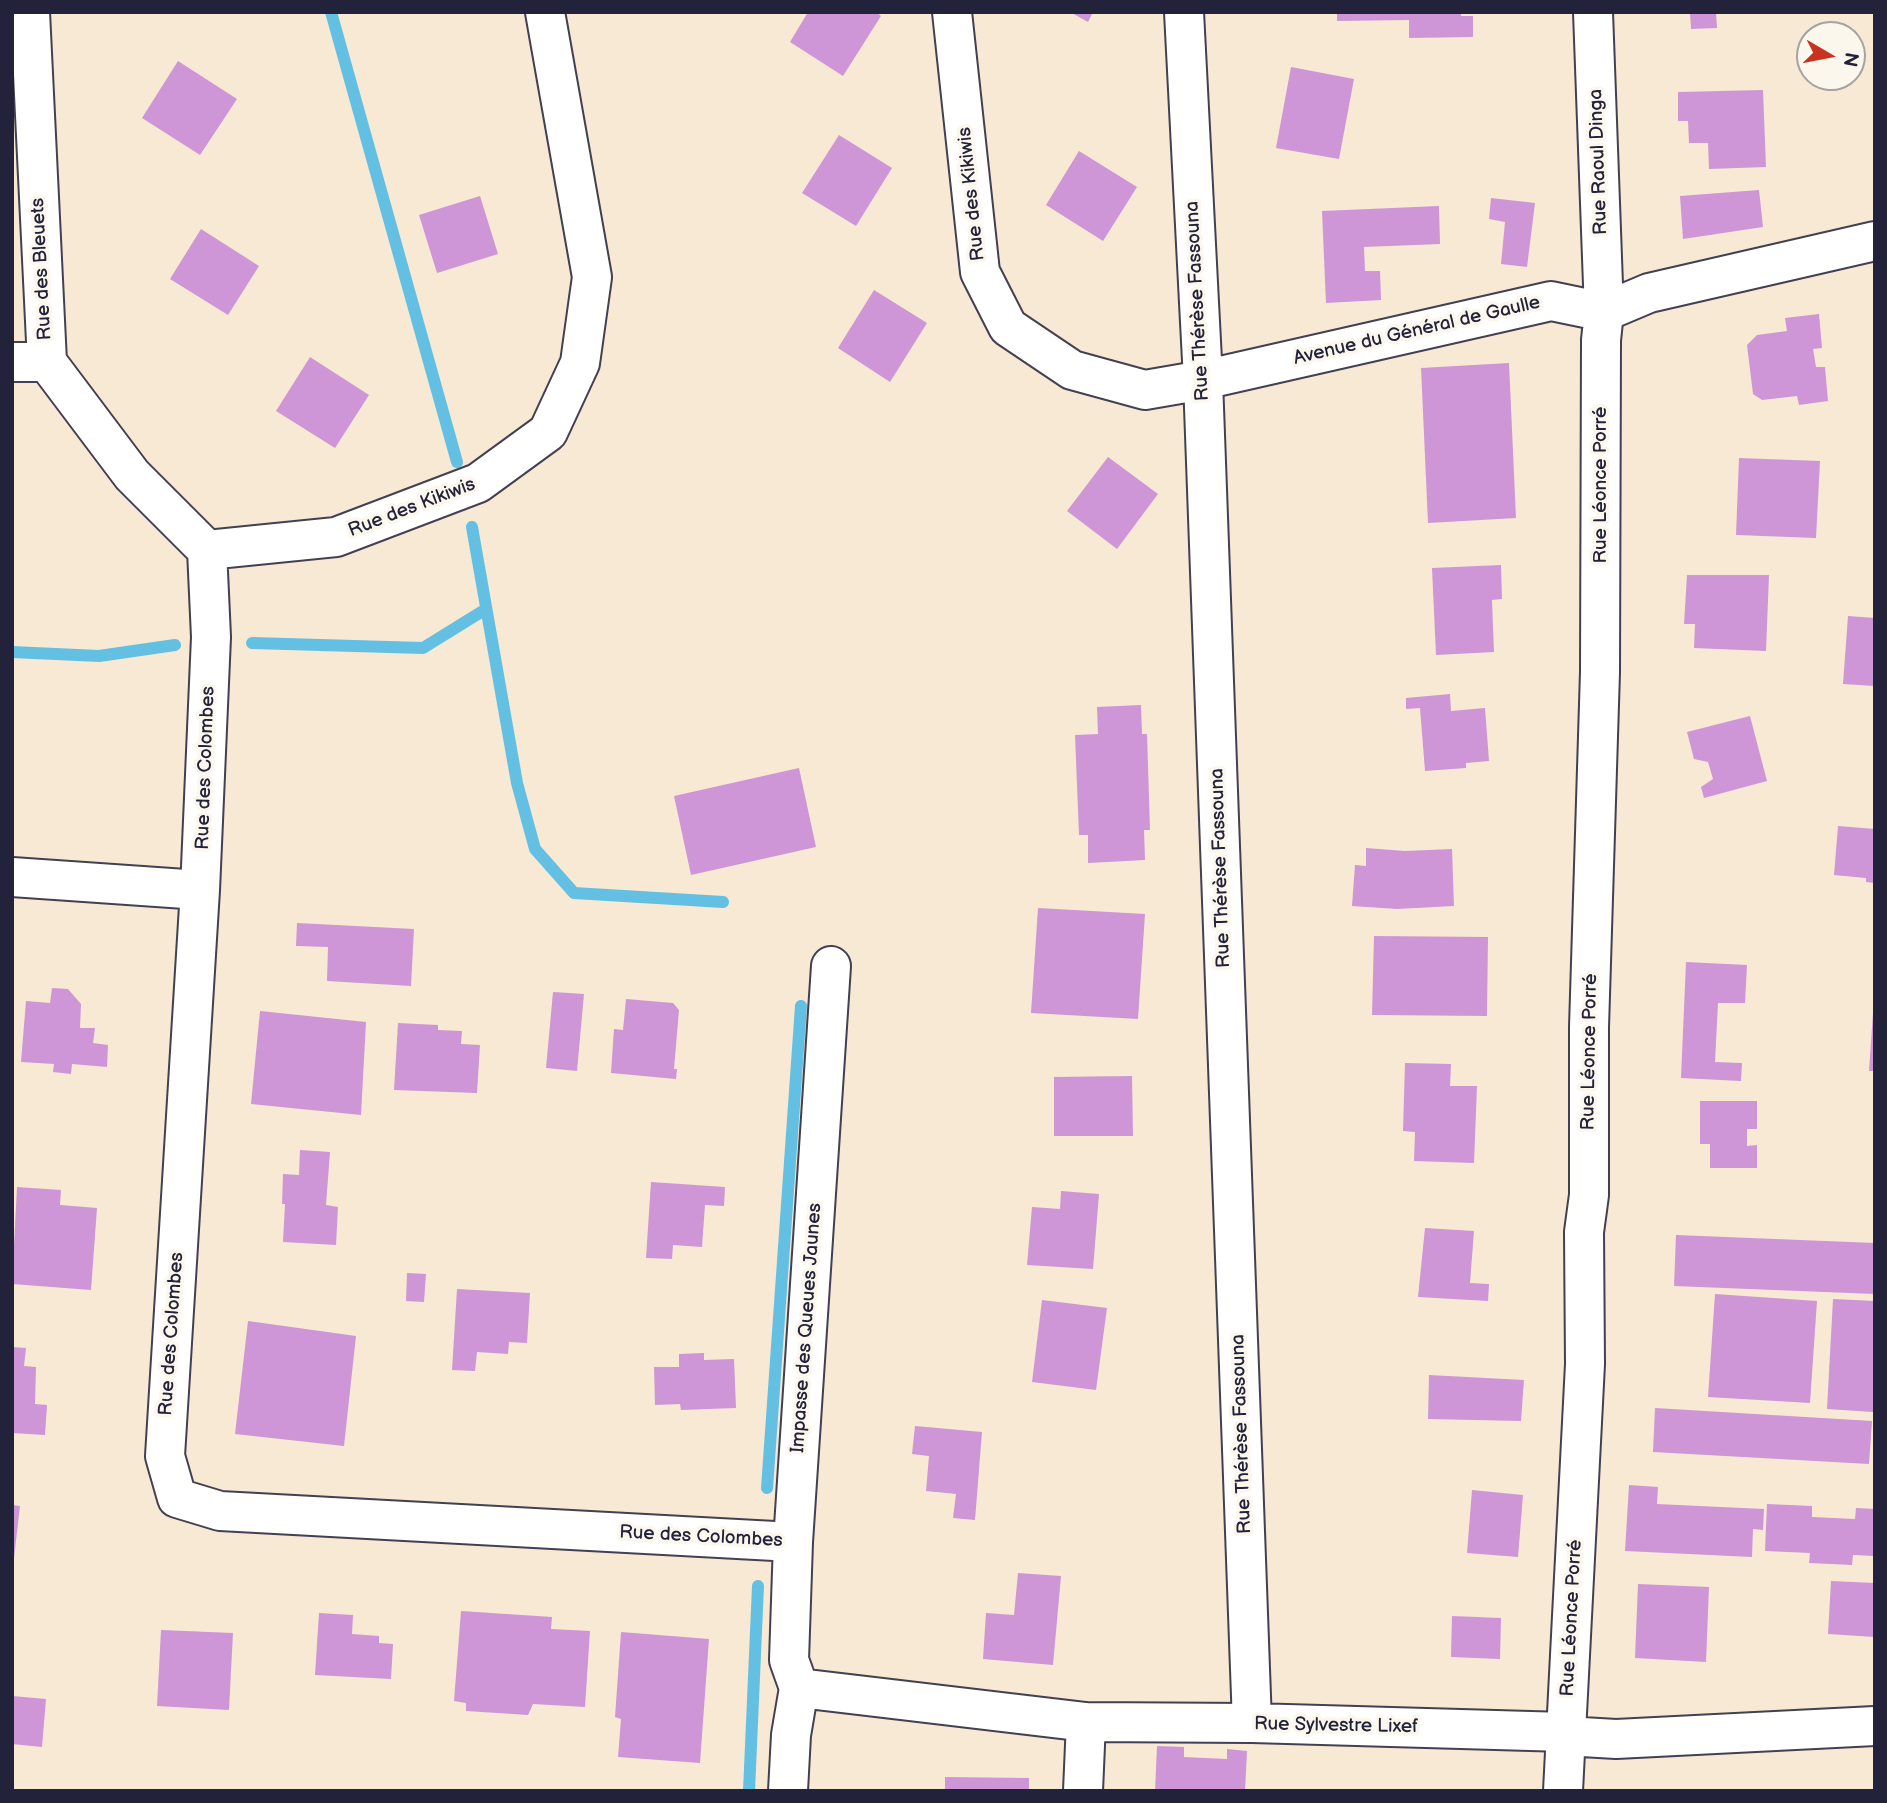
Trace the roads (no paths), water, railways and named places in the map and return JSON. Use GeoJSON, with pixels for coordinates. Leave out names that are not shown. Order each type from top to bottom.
{"type":"FeatureCollection","features":[{"type":"Feature","properties":{"kind":"street","name":"Rue des Bleuets"},"geometry":{"type":"LineString","coordinates":[[30,12],[30,362],[132,475],[206,550]]}},
{"type":"Feature","properties":{"kind":"street","name":"Rue des Kikiwis"},"geometry":{"type":"LineString","coordinates":[[206,550],[336,537],[478,483],[548,432],[580,363],[592,277],[545,12]]}},
{"type":"Feature","properties":{"kind":"street","name":"Rue des Kikiwis"},"geometry":{"type":"LineString","coordinates":[[952,12],[980,272],[1008,327],[1072,370],[1145,390],[1203,380]]}},
{"type":"Feature","properties":{"kind":"street","name":"Rue Thérèse Fassouna"},"geometry":{"type":"LineString","coordinates":[[1184,12],[1203,380],[1252,1723]]}},
{"type":"Feature","properties":{"kind":"street","name":"Rue Raoul Dinga"},"geometry":{"type":"LineString","coordinates":[[1593,12],[1604,312]]}},
{"type":"Feature","properties":{"kind":"street"},"geometry":{"type":"LineString","coordinates":[[1604,312],[1649,293],[1875,242]]}},
{"type":"Feature","properties":{"kind":"street","name":"Avenue du Général de Gaulle"},"geometry":{"type":"LineString","coordinates":[[1203,380],[1551,301],[1604,312]]}},
{"type":"Feature","properties":{"kind":"street","name":"Rue Léonce Porré"},"geometry":{"type":"LineString","coordinates":[[1563,1791],[1585,1364],[1584,1232],[1588,1195],[1588,1027],[1600,672],[1601,340],[1604,312]]}},
{"type":"Feature","properties":{"kind":"street","name":"Rue des Colombes"},"geometry":{"type":"LineString","coordinates":[[206,550],[211,637],[200,890],[164,1456],[177,1498],[220,1511],[793,1542]]}},
{"type":"Feature","properties":{"kind":"street"},"geometry":{"type":"LineString","coordinates":[[12,877],[200,890]]}},
{"type":"Feature","properties":{"kind":"street","name":"Impasse des Queues Jaunes"},"geometry":{"type":"LineString","coordinates":[[799,1688],[789,1660],[793,1542],[831,966]]}},
{"type":"Feature","properties":{"kind":"street"},"geometry":{"type":"LineString","coordinates":[[788,1791],[791,1735],[799,1688]]}},
{"type":"Feature","properties":{"kind":"street","name":"Rue Sylvestre Lixef"},"geometry":{"type":"LineString","coordinates":[[799,1688],[1086,1722],[1252,1723],[1565,1732],[1582,1737],[1616,1739],[1875,1726]]}},
{"type":"Feature","properties":{"kind":"street"},"geometry":{"type":"LineString","coordinates":[[1083,1791],[1086,1722]]}},
{"type":"Feature","properties":{"kind":"waterway"},"geometry":{"type":"LineString","coordinates":[[331,12],[457,462]]}},
{"type":"Feature","properties":{"kind":"waterway"},"geometry":{"type":"LineString","coordinates":[[472,527],[517,783],[535,849],[574,893],[723,902]]}},
{"type":"Feature","properties":{"kind":"waterway"},"geometry":{"type":"LineString","coordinates":[[252,643],[423,648],[486,609]]}},
{"type":"Feature","properties":{"kind":"waterway"},"geometry":{"type":"LineString","coordinates":[[12,652],[99,656],[175,645]]}},
{"type":"Feature","properties":{"kind":"waterway"},"geometry":{"type":"LineString","coordinates":[[767,1488],[801,1006]]}},
{"type":"Feature","properties":{"kind":"waterway"},"geometry":{"type":"LineString","coordinates":[[749,1791],[758,1586]]}}]}
